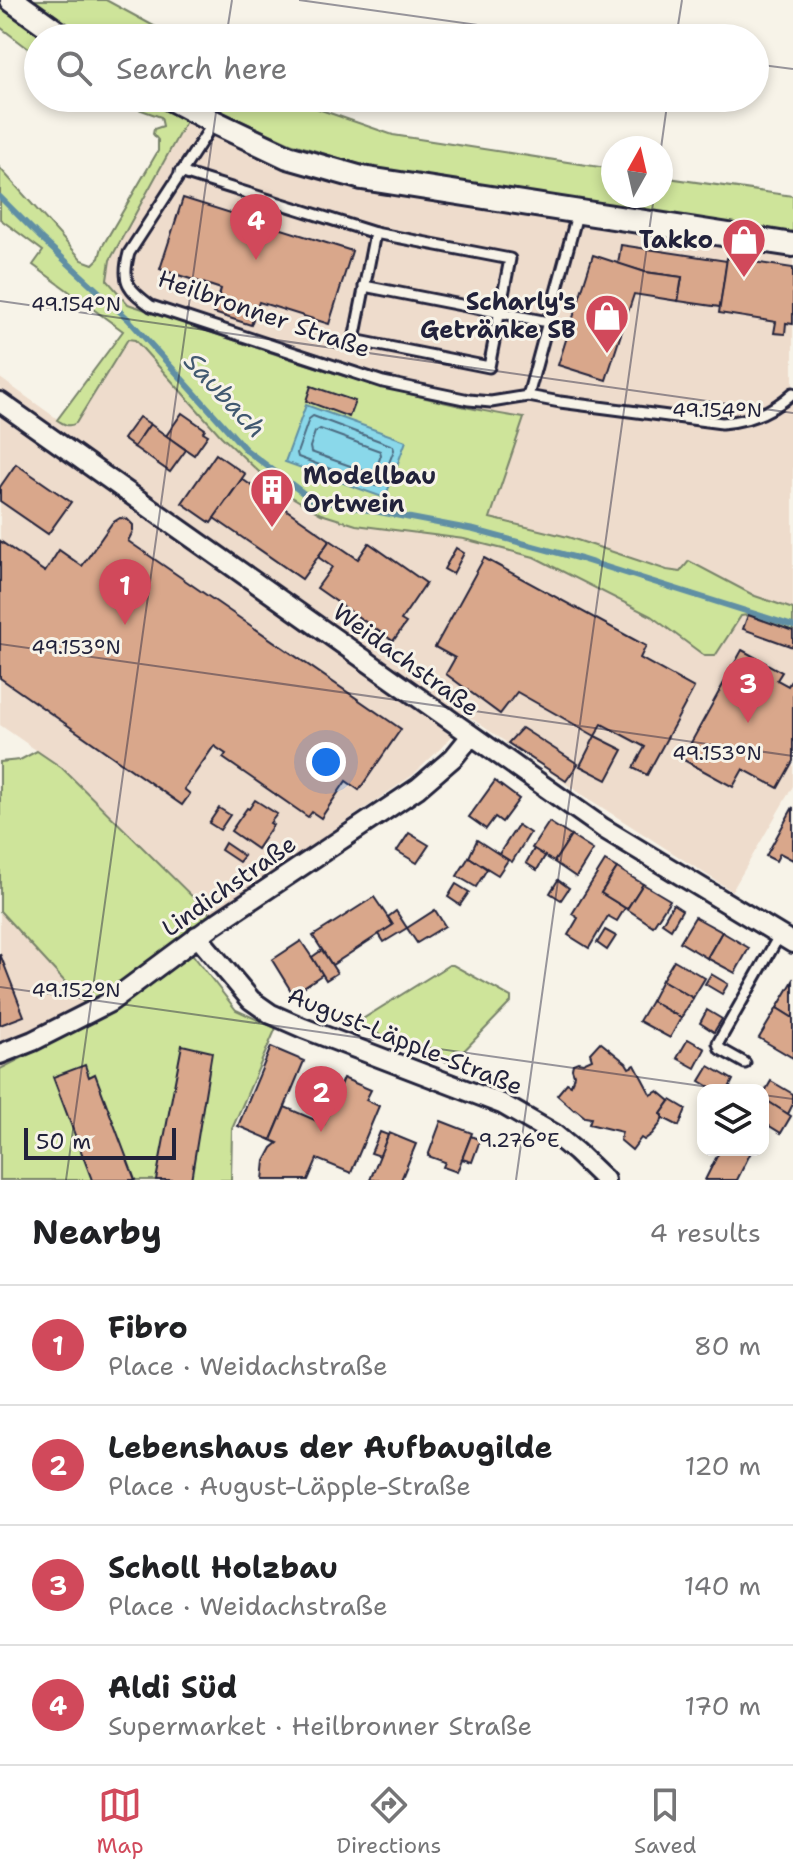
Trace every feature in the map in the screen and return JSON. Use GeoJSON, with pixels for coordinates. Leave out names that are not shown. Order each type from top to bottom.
{"type":"FeatureCollection","features":[{"type":"Feature","properties":{"kind":"street"},"geometry":{"type":"LineString","coordinates":[[12,0],[45,24]]}},
{"type":"Feature","properties":{"kind":"street"},"geometry":{"type":"LineString","coordinates":[[195,112],[288,157],[362,178],[793,245]]}},
{"type":"Feature","properties":{"kind":"street","name":"Weidachstraße"},"geometry":{"type":"LineString","coordinates":[[0,402],[603,828],[786,939]]}},
{"type":"Feature","properties":{"kind":"street","name":"Lindichstraße"},"geometry":{"type":"LineString","coordinates":[[0,1054],[110,1002],[197,936],[418,788],[454,757],[471,736]]}},
{"type":"Feature","properties":{"kind":"street","name":"August-Läpple-Straße"},"geometry":{"type":"LineString","coordinates":[[197,936],[251,1000],[271,1014],[502,1104],[554,1134],[605,1180]]}},
{"type":"Feature","properties":{"kind":"lane","name":"Heilbronner Straße"},"geometry":{"type":"LineString","coordinates":[[214,122],[129,253],[126,283],[151,306],[383,382],[469,400],[491,402],[528,396],[722,423],[743,421],[766,412],[793,393]]}},
{"type":"Feature","properties":{"kind":"lane"},"geometry":{"type":"LineString","coordinates":[[180,172],[375,233],[510,259],[489,367],[354,340],[375,233]]}},
{"type":"Feature","properties":{"kind":"lane"},"geometry":{"type":"LineString","coordinates":[[528,396],[578,211]]}},
{"type":"Feature","properties":{"kind":"lane"},"geometry":{"type":"LineString","coordinates":[[364,286],[548,322]]}},
{"type":"Feature","properties":{"kind":"lane"},"geometry":{"type":"LineString","coordinates":[[745,1063],[720,1049],[718,1043],[786,939]]}},
{"type":"Feature","properties":{"kind":"shaded area"},"geometry":{"type":"Polygon","coordinates":[[[190,112],[222,112],[290,143],[365,166],[601,208],[793,236],[793,609],[568,537],[489,518],[524,418],[470,410],[315,368],[127,304],[107,280],[110,260],[190,112]]]}},
{"type":"Feature","properties":{"kind":"shaded area"},"geometry":{"type":"Polygon","coordinates":[[[128,339],[135,340],[221,436],[464,539],[534,557],[651,616],[705,656],[715,656],[740,617],[748,615],[793,631],[793,786],[732,891],[578,792],[468,716],[413,775],[211,915],[62,768],[0,725],[0,378],[66,425],[76,423],[128,339]]]}},
{"type":"Feature","properties":{"kind":"shaded area"},"geometry":{"type":"Polygon","coordinates":[[[0,911],[100,1019],[0,1069],[0,911]]]}},
{"type":"Feature","properties":{"kind":"green space"},"geometry":{"type":"Polygon","coordinates":[[[0,0],[106,0],[150,24],[24,24],[24,45],[0,27],[0,0]]]}},
{"type":"Feature","properties":{"kind":"green space"},"geometry":{"type":"Polygon","coordinates":[[[147,112],[191,112],[110,260],[107,280],[128,304],[373,384],[423,398],[524,418],[490,518],[568,537],[667,570],[680,572],[689,561],[755,596],[793,609],[793,631],[748,615],[741,616],[715,656],[705,656],[651,616],[534,557],[464,539],[356,525],[321,514],[275,487],[221,436],[135,340],[128,339],[76,423],[68,425],[57,420],[123,331],[33,265],[43,251],[0,219],[0,168],[82,260],[93,264],[158,151],[154,129],[163,126],[161,117],[147,112]]]}},
{"type":"Feature","properties":{"kind":"green space"},"geometry":{"type":"Polygon","coordinates":[[[221,112],[327,112],[393,135],[601,167],[601,206],[554,199],[365,166],[290,143],[221,112]]]}},
{"type":"Feature","properties":{"kind":"green space"},"geometry":{"type":"Polygon","coordinates":[[[673,179],[793,196],[793,236],[612,208],[673,208],[673,179]]]}},
{"type":"Feature","properties":{"kind":"green space"},"geometry":{"type":"Polygon","coordinates":[[[37,751],[62,768],[211,915],[179,937],[236,1010],[276,1028],[232,1129],[231,1180],[0,1180],[0,1069],[99,1019],[0,911],[0,762],[20,760],[37,751]]]}},
{"type":"Feature","properties":{"kind":"green space"},"geometry":{"type":"Polygon","coordinates":[[[449,965],[511,997],[511,1002],[455,1060],[447,1062],[357,1025],[358,1022],[449,965]]]}},
{"type":"Feature","properties":{"kind":"water"},"geometry":{"type":"Polygon","coordinates":[[[306,405],[406,441],[385,498],[285,462],[306,405]]]}},
{"type":"Feature","properties":{"kind":"building"},"geometry":{"type":"Polygon","coordinates":[[[183,198],[352,251],[329,324],[259,302],[251,325],[214,313],[221,289],[160,269],[183,198]]]}},
{"type":"Feature","properties":{"kind":"building"},"geometry":{"type":"Polygon","coordinates":[[[621,245],[727,261],[720,307],[678,301],[682,277],[645,272],[618,264],[621,245]]]}},
{"type":"Feature","properties":{"kind":"building"},"geometry":{"type":"Polygon","coordinates":[[[593,255],[645,272],[682,277],[678,301],[634,294],[606,380],[558,365],[593,255]]]}},
{"type":"Feature","properties":{"kind":"building"},"geometry":{"type":"Polygon","coordinates":[[[727,258],[793,268],[793,324],[786,323],[785,334],[774,333],[776,322],[719,313],[727,258]]]}},
{"type":"Feature","properties":{"kind":"building"},"geometry":{"type":"Polygon","coordinates":[[[311,386],[355,401],[349,417],[306,401],[311,386]]]}},
{"type":"Feature","properties":{"kind":"building"},"geometry":{"type":"Polygon","coordinates":[[[182,413],[205,429],[203,432],[208,435],[194,455],[166,436],[182,413]]]}},
{"type":"Feature","properties":{"kind":"building"},"geometry":{"type":"Polygon","coordinates":[[[139,417],[150,424],[134,447],[123,439],[139,417]]]}},
{"type":"Feature","properties":{"kind":"building"},"geometry":{"type":"Polygon","coordinates":[[[150,424],[186,450],[170,472],[134,447],[150,424]]]}},
{"type":"Feature","properties":{"kind":"building"},"geometry":{"type":"Polygon","coordinates":[[[216,454],[245,474],[211,523],[182,503],[216,454]]]}},
{"type":"Feature","properties":{"kind":"building"},"geometry":{"type":"Polygon","coordinates":[[[16,464],[71,502],[48,534],[0,501],[0,487],[16,464]]]}},
{"type":"Feature","properties":{"kind":"building","name":"Modellbau Ortwein"},"geometry":{"type":"Polygon","coordinates":[[[242,479],[330,540],[302,579],[214,518],[242,479]]]}},
{"type":"Feature","properties":{"kind":"building"},"geometry":{"type":"Polygon","coordinates":[[[120,518],[127,519],[133,525],[128,541],[401,729],[359,790],[346,781],[321,818],[312,812],[308,817],[223,758],[226,754],[214,746],[184,789],[190,794],[182,805],[0,678],[0,541],[45,572],[59,550],[82,566],[112,523],[120,518]]]}},
{"type":"Feature","properties":{"kind":"building"},"geometry":{"type":"Polygon","coordinates":[[[330,540],[358,559],[369,543],[426,583],[401,620],[406,623],[393,641],[317,588],[332,567],[318,557],[330,540]]]}},
{"type":"Feature","properties":{"kind":"building"},"geometry":{"type":"Polygon","coordinates":[[[456,548],[464,553],[453,574],[444,569],[456,548]]]}},
{"type":"Feature","properties":{"kind":"building"},"geometry":{"type":"Polygon","coordinates":[[[484,558],[646,646],[640,658],[694,688],[647,775],[633,768],[645,747],[602,724],[595,736],[517,692],[500,714],[446,674],[455,658],[435,647],[484,558]]]}},
{"type":"Feature","properties":{"kind":"building"},"geometry":{"type":"Polygon","coordinates":[[[748,615],[793,631],[793,647],[743,629],[748,615]]]}},
{"type":"Feature","properties":{"kind":"building"},"geometry":{"type":"Polygon","coordinates":[[[742,650],[782,672],[777,680],[788,686],[793,677],[793,761],[778,788],[743,769],[733,787],[682,759],[742,650]]]}},
{"type":"Feature","properties":{"kind":"building"},"geometry":{"type":"Polygon","coordinates":[[[522,728],[578,764],[566,781],[508,743],[522,728]]]}},
{"type":"Feature","properties":{"kind":"building"},"geometry":{"type":"Polygon","coordinates":[[[595,736],[623,750],[607,780],[580,766],[595,736]]]}},
{"type":"Feature","properties":{"kind":"building"},"geometry":{"type":"Polygon","coordinates":[[[495,781],[519,799],[502,822],[495,817],[486,829],[469,817],[495,781]]]}},
{"type":"Feature","properties":{"kind":"building"},"geometry":{"type":"Polygon","coordinates":[[[255,800],[277,814],[257,849],[231,831],[255,800]]]}},
{"type":"Feature","properties":{"kind":"building"},"geometry":{"type":"Polygon","coordinates":[[[793,807],[793,860],[780,853],[776,861],[766,856],[793,807]]]}},
{"type":"Feature","properties":{"kind":"building"},"geometry":{"type":"Polygon","coordinates":[[[219,808],[230,815],[220,830],[209,823],[219,808]]]}},
{"type":"Feature","properties":{"kind":"building"},"geometry":{"type":"Polygon","coordinates":[[[549,822],[571,836],[554,862],[532,848],[549,822]]]}},
{"type":"Feature","properties":{"kind":"building"},"geometry":{"type":"Polygon","coordinates":[[[518,825],[530,833],[512,862],[499,854],[518,825]]]}},
{"type":"Feature","properties":{"kind":"building"},"geometry":{"type":"Polygon","coordinates":[[[409,833],[429,845],[417,863],[397,851],[409,833]]]}},
{"type":"Feature","properties":{"kind":"building"},"geometry":{"type":"Polygon","coordinates":[[[571,836],[593,850],[576,877],[554,862],[571,836]]]}},
{"type":"Feature","properties":{"kind":"building"},"geometry":{"type":"Polygon","coordinates":[[[477,840],[508,860],[498,875],[469,857],[477,840]]]}},
{"type":"Feature","properties":{"kind":"building"},"geometry":{"type":"Polygon","coordinates":[[[225,843],[244,856],[239,862],[221,850],[225,843]]]}},
{"type":"Feature","properties":{"kind":"building"},"geometry":{"type":"Polygon","coordinates":[[[534,849],[545,856],[537,870],[526,863],[534,849]]]}},
{"type":"Feature","properties":{"kind":"building"},"geometry":{"type":"Polygon","coordinates":[[[469,857],[487,869],[476,887],[457,876],[469,857]]]}},
{"type":"Feature","properties":{"kind":"building"},"geometry":{"type":"Polygon","coordinates":[[[605,861],[617,868],[601,893],[625,908],[617,921],[608,916],[589,948],[568,935],[578,918],[572,914],[605,861]]]}},
{"type":"Feature","properties":{"kind":"building"},"geometry":{"type":"Polygon","coordinates":[[[617,868],[643,884],[627,909],[601,893],[617,868]]]}},
{"type":"Feature","properties":{"kind":"building"},"geometry":{"type":"Polygon","coordinates":[[[558,880],[569,888],[561,900],[550,893],[558,880]]]}},
{"type":"Feature","properties":{"kind":"building"},"geometry":{"type":"Polygon","coordinates":[[[456,884],[469,892],[460,905],[448,897],[456,884]]]}},
{"type":"Feature","properties":{"kind":"building"},"geometry":{"type":"Polygon","coordinates":[[[643,884],[670,900],[653,926],[627,909],[643,884]]]}},
{"type":"Feature","properties":{"kind":"building"},"geometry":{"type":"Polygon","coordinates":[[[374,897],[393,925],[332,965],[313,936],[374,897]]]}},
{"type":"Feature","properties":{"kind":"building"},"geometry":{"type":"Polygon","coordinates":[[[673,904],[682,910],[671,929],[662,923],[673,904]]]}},
{"type":"Feature","properties":{"kind":"building"},"geometry":{"type":"Polygon","coordinates":[[[435,910],[445,926],[417,943],[407,928],[435,910]]]}},
{"type":"Feature","properties":{"kind":"building"},"geometry":{"type":"Polygon","coordinates":[[[396,911],[407,928],[384,942],[379,934],[393,925],[388,917],[396,911]]]}},
{"type":"Feature","properties":{"kind":"building"},"geometry":{"type":"Polygon","coordinates":[[[695,917],[722,932],[707,958],[680,942],[695,917]]]}},
{"type":"Feature","properties":{"kind":"building"},"geometry":{"type":"Polygon","coordinates":[[[605,930],[616,936],[607,950],[597,943],[605,930]]]}},
{"type":"Feature","properties":{"kind":"building"},"geometry":{"type":"Polygon","coordinates":[[[722,932],[749,948],[735,973],[707,958],[722,932]]]}},
{"type":"Feature","properties":{"kind":"building"},"geometry":{"type":"Polygon","coordinates":[[[301,941],[323,974],[293,994],[272,960],[301,941]]]}},
{"type":"Feature","properties":{"kind":"building"},"geometry":{"type":"Polygon","coordinates":[[[322,950],[337,973],[326,980],[312,957],[322,950]]]}},
{"type":"Feature","properties":{"kind":"building"},"geometry":{"type":"Polygon","coordinates":[[[0,954],[24,1016],[0,1025],[0,954]]]}},
{"type":"Feature","properties":{"kind":"building"},"geometry":{"type":"Polygon","coordinates":[[[674,960],[705,978],[693,998],[662,980],[674,960]]]}},
{"type":"Feature","properties":{"kind":"building"},"geometry":{"type":"Polygon","coordinates":[[[711,974],[728,984],[722,994],[705,984],[711,974]]]}},
{"type":"Feature","properties":{"kind":"building"},"geometry":{"type":"Polygon","coordinates":[[[662,980],[693,998],[681,1018],[651,1001],[662,980]]]}},
{"type":"Feature","properties":{"kind":"building"},"geometry":{"type":"Polygon","coordinates":[[[793,981],[793,1018],[777,1008],[793,981]]]}},
{"type":"Feature","properties":{"kind":"building"},"geometry":{"type":"Polygon","coordinates":[[[651,1001],[681,1018],[670,1038],[639,1021],[651,1001]]]}},
{"type":"Feature","properties":{"kind":"building"},"geometry":{"type":"Polygon","coordinates":[[[777,1008],[793,1018],[793,1058],[759,1038],[777,1008]]]}},
{"type":"Feature","properties":{"kind":"building"},"geometry":{"type":"Polygon","coordinates":[[[707,1010],[722,1019],[714,1032],[700,1023],[707,1010]]]}},
{"type":"Feature","properties":{"kind":"building"},"geometry":{"type":"Polygon","coordinates":[[[688,1039],[705,1049],[695,1068],[677,1058],[688,1039]]]}},
{"type":"Feature","properties":{"kind":"building"},"geometry":{"type":"Polygon","coordinates":[[[600,1042],[629,1068],[635,1065],[651,1095],[658,1091],[670,1101],[661,1114],[661,1123],[644,1140],[641,1138],[632,1150],[620,1140],[622,1132],[589,1124],[591,1118],[574,1110],[557,1095],[567,1083],[571,1085],[573,1064],[592,1059],[590,1053],[600,1042]]]}},
{"type":"Feature","properties":{"kind":"building"},"geometry":{"type":"Polygon","coordinates":[[[182,1045],[212,1052],[191,1180],[156,1180],[182,1045]]]}},
{"type":"Feature","properties":{"kind":"building"},"geometry":{"type":"Polygon","coordinates":[[[271,1047],[304,1061],[271,1140],[238,1126],[271,1047]]]}},
{"type":"Feature","properties":{"kind":"building"},"geometry":{"type":"Polygon","coordinates":[[[85,1065],[89,1077],[95,1074],[135,1180],[92,1180],[53,1077],[85,1065]]]}},
{"type":"Feature","properties":{"kind":"building"},"geometry":{"type":"Polygon","coordinates":[[[709,1066],[733,1080],[731,1084],[705,1084],[700,1081],[709,1066]]]}},
{"type":"Feature","properties":{"kind":"building"},"geometry":{"type":"Polygon","coordinates":[[[343,1078],[371,1090],[366,1100],[379,1106],[351,1173],[317,1159],[308,1180],[263,1180],[265,1161],[278,1143],[271,1140],[285,1107],[324,1124],[343,1078]]]}},
{"type":"Feature","properties":{"kind":"building"},"geometry":{"type":"Polygon","coordinates":[[[771,1081],[793,1094],[793,1104],[788,1114],[769,1103],[771,1081]]]}},
{"type":"Feature","properties":{"kind":"building"},"geometry":{"type":"Polygon","coordinates":[[[671,1100],[686,1109],[679,1126],[661,1114],[671,1100]]]}},
{"type":"Feature","properties":{"kind":"building"},"geometry":{"type":"Polygon","coordinates":[[[769,1102],[791,1116],[781,1133],[769,1126],[769,1102]]]}},
{"type":"Feature","properties":{"kind":"building"},"geometry":{"type":"Polygon","coordinates":[[[441,1121],[472,1133],[457,1172],[443,1167],[445,1162],[428,1156],[441,1121]]]}},
{"type":"Feature","properties":{"kind":"building"},"geometry":{"type":"Polygon","coordinates":[[[380,1132],[388,1135],[380,1156],[371,1153],[380,1132]]]}},
{"type":"Feature","properties":{"kind":"building"},"geometry":{"type":"Polygon","coordinates":[[[389,1133],[416,1144],[401,1180],[370,1180],[389,1133]]]}},
{"type":"Feature","properties":{"kind":"building"},"geometry":{"type":"Polygon","coordinates":[[[471,1136],[480,1140],[472,1162],[462,1159],[471,1136]]]}},
{"type":"Feature","properties":{"kind":"building"},"geometry":{"type":"Polygon","coordinates":[[[717,1156],[749,1156],[737,1180],[705,1180],[717,1156]]]}},
{"type":"Feature","properties":{"kind":"waterway","name":"Saubach"},"geometry":{"type":"LineString","coordinates":[[0,197],[128,319],[246,450],[311,499],[474,530],[581,559],[793,626]]}},
{"type":"Feature","properties":{"kind":"place","name":"Aldi Süd"},"geometry":{"type":"Point","coordinates":[256,260]}},
{"type":"Feature","properties":{"kind":"place","name":"Takko"},"geometry":{"type":"Point","coordinates":[744,279]}},
{"type":"Feature","properties":{"kind":"place","name":"Scharly's Getränke SB"},"geometry":{"type":"Point","coordinates":[607,355]}},
{"type":"Feature","properties":{"kind":"place","name":"Modellbau Ortwein"},"geometry":{"type":"Point","coordinates":[272,529]}},
{"type":"Feature","properties":{"kind":"place","name":"Fibro"},"geometry":{"type":"Point","coordinates":[125,625]}},
{"type":"Feature","properties":{"kind":"place","name":"Scholl Holzbau"},"geometry":{"type":"Point","coordinates":[748,723]}},
{"type":"Feature","properties":{"kind":"place","name":"Lebenshaus der Aufbaugilde"},"geometry":{"type":"Point","coordinates":[321,1132]}}]}
